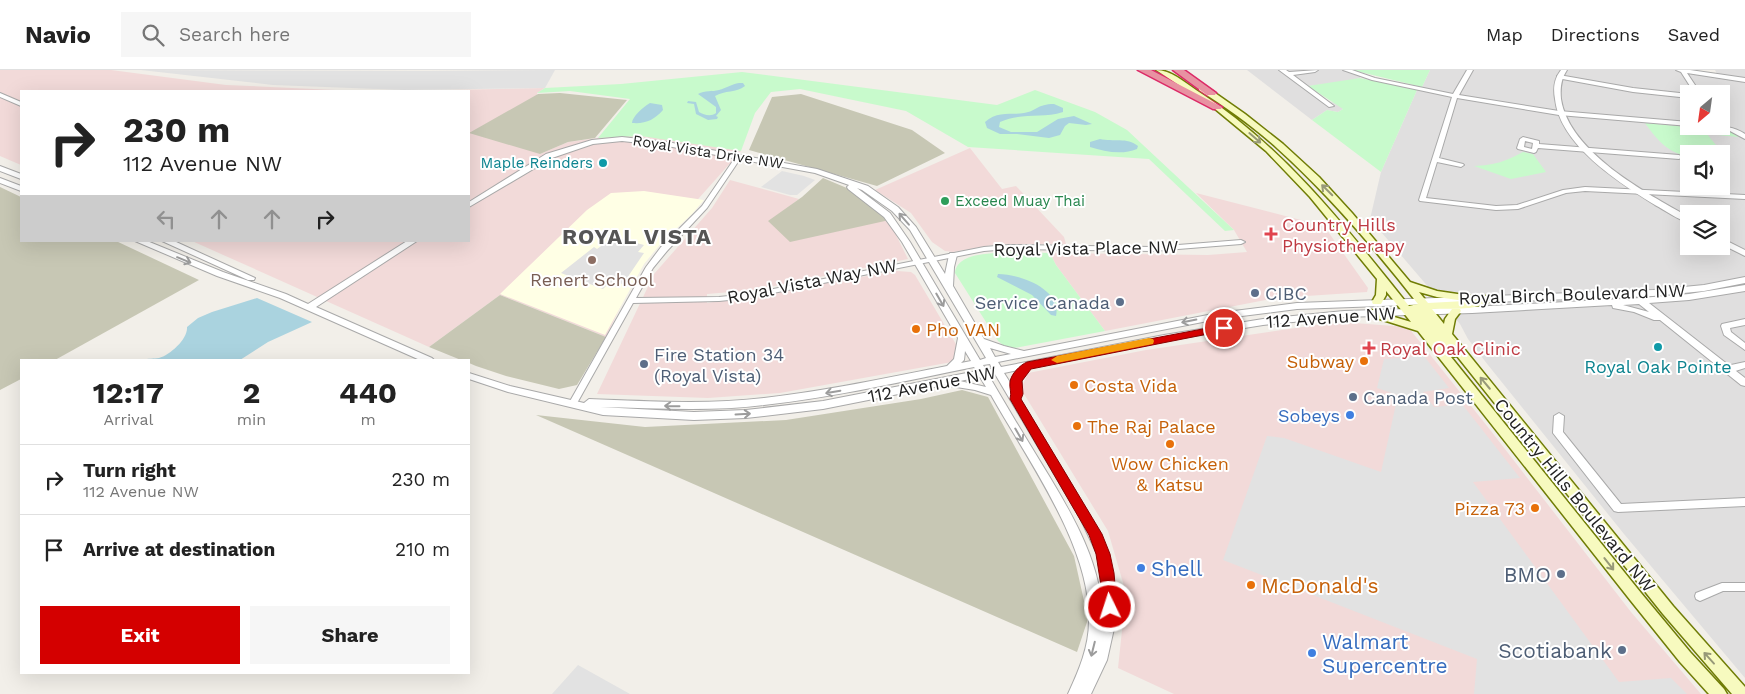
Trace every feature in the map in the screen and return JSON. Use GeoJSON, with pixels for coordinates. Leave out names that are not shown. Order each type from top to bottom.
{"type":"FeatureCollection","features":[{"type":"Feature","properties":{"kind":"highway"},"geometry":{"type":"LineString","coordinates":[[1143,70],[1216,107]]}},
{"type":"Feature","properties":{"kind":"highway"},"geometry":{"type":"LineString","coordinates":[[1178,70],[1210,93]]}},
{"type":"Feature","properties":{"kind":"main road","name":"Country Hills Boulevard NW"},"geometry":{"type":"LineString","coordinates":[[1160,70],[1216,107],[1253,136],[1301,181],[1399,301],[1418,308],[1447,333],[1471,366],[1650,589],[1742,694]]}},
{"type":"Feature","properties":{"kind":"main road","name":"Country Hills Boulevard NW"},"geometry":{"type":"LineString","coordinates":[[1173,70],[1210,93],[1262,131],[1328,190],[1404,281],[1418,308],[1421,329],[1636,597],[1719,694]]}},
{"type":"Feature","properties":{"kind":"main road"},"geometry":{"type":"LineString","coordinates":[[1377,302],[1381,295],[1382,280]]}},
{"type":"Feature","properties":{"kind":"main road"},"geometry":{"type":"LineString","coordinates":[[1404,281],[1437,296],[1474,299]]}},
{"type":"Feature","properties":{"kind":"main road"},"geometry":{"type":"LineString","coordinates":[[1418,308],[1479,303],[1488,298]]}},
{"type":"Feature","properties":{"kind":"main road"},"geometry":{"type":"LineString","coordinates":[[1418,308],[1455,355],[1471,366]]}},
{"type":"Feature","properties":{"kind":"main road"},"geometry":{"type":"LineString","coordinates":[[1447,333],[1450,319],[1456,311]]}},
{"type":"Feature","properties":{"kind":"main road"},"geometry":{"type":"LineString","coordinates":[[1371,313],[1421,329]]}},
{"type":"Feature","properties":{"kind":"street"},"geometry":{"type":"LineString","coordinates":[[1282,70],[1331,106]]}},
{"type":"Feature","properties":{"kind":"street"},"geometry":{"type":"LineString","coordinates":[[1288,74],[1315,70]]}},
{"type":"Feature","properties":{"kind":"street"},"geometry":{"type":"LineString","coordinates":[[1346,70],[1374,79],[1455,96],[1559,113],[1680,123]]}},
{"type":"Feature","properties":{"kind":"street"},"geometry":{"type":"LineString","coordinates":[[1418,209],[1455,96],[1470,70]]}},
{"type":"Feature","properties":{"kind":"street"},"geometry":{"type":"LineString","coordinates":[[1564,70],[1558,77],[1556,97],[1559,113],[1587,150],[1608,170],[1680,216]]}},
{"type":"Feature","properties":{"kind":"street"},"geometry":{"type":"LineString","coordinates":[[1681,70],[1745,80]]}},
{"type":"Feature","properties":{"kind":"street"},"geometry":{"type":"LineString","coordinates":[[1681,70],[1692,85]]}},
{"type":"Feature","properties":{"kind":"street"},"geometry":{"type":"LineString","coordinates":[[1558,77],[1632,90],[1680,95]]}},
{"type":"Feature","properties":{"kind":"street"},"geometry":{"type":"LineString","coordinates":[[0,96],[20,104]]}},
{"type":"Feature","properties":{"kind":"street"},"geometry":{"type":"LineString","coordinates":[[1730,129],[1740,132],[1745,137]]}},
{"type":"Feature","properties":{"kind":"street","name":"Royal Vista Drive NW"},"geometry":{"type":"LineString","coordinates":[[470,204],[549,156],[592,142],[634,140],[809,169],[865,188],[895,209],[912,229],[981,341],[1095,534],[1103,554],[1109,592],[1109,624],[1100,660],[1084,694]]}},
{"type":"Feature","properties":{"kind":"street"},"geometry":{"type":"LineString","coordinates":[[1536,146],[1678,157]]}},
{"type":"Feature","properties":{"kind":"street"},"geometry":{"type":"LineString","coordinates":[[574,403],[650,267],[664,248],[705,207],[739,156]]}},
{"type":"Feature","properties":{"kind":"street"},"geometry":{"type":"LineString","coordinates":[[1434,159],[1461,165]]}},
{"type":"Feature","properties":{"kind":"street"},"geometry":{"type":"LineString","coordinates":[[0,168],[20,178]]}},
{"type":"Feature","properties":{"kind":"street"},"geometry":{"type":"LineString","coordinates":[[0,180],[20,189]]}},
{"type":"Feature","properties":{"kind":"street","name":"Royal Vista Drive NW"},"geometry":{"type":"LineString","coordinates":[[842,180],[873,202],[893,222],[918,261],[1072,528],[1089,570],[1094,596],[1096,634],[1089,664],[1075,694]]}},
{"type":"Feature","properties":{"kind":"street"},"geometry":{"type":"LineString","coordinates":[[1422,200],[1496,208],[1518,207],[1566,191],[1604,189],[1745,198]]}},
{"type":"Feature","properties":{"kind":"street"},"geometry":{"type":"LineString","coordinates":[[141,242],[220,274],[283,296],[427,359]]}},
{"type":"Feature","properties":{"kind":"street"},"geometry":{"type":"LineString","coordinates":[[168,242],[256,281],[283,296]]}},
{"type":"Feature","properties":{"kind":"street"},"geometry":{"type":"LineString","coordinates":[[309,307],[411,242]]}},
{"type":"Feature","properties":{"kind":"street","name":"Royal Vista Place NW"},"geometry":{"type":"LineString","coordinates":[[931,259],[1009,247],[1153,249],[1241,242]]}},
{"type":"Feature","properties":{"kind":"street"},"geometry":{"type":"LineString","coordinates":[[1730,245],[1745,253]]}},
{"type":"Feature","properties":{"kind":"street"},"geometry":{"type":"LineString","coordinates":[[948,287],[950,276],[949,263],[953,255]]}},
{"type":"Feature","properties":{"kind":"street","name":"Royal Vista Way NW"},"geometry":{"type":"LineString","coordinates":[[631,301],[719,299],[748,296],[931,259]]}},
{"type":"Feature","properties":{"kind":"street","name":"Royal Birch Boulevard NW"},"geometry":{"type":"LineString","coordinates":[[1418,308],[1488,298],[1653,293],[1704,288],[1745,280]]}},
{"type":"Feature","properties":{"kind":"street","name":"Royal Birch Boulevard NW"},"geometry":{"type":"LineString","coordinates":[[1399,301],[1418,308],[1456,311],[1641,301],[1689,297],[1745,288]]}},
{"type":"Feature","properties":{"kind":"street","name":"112 Avenue NW"},"geometry":{"type":"LineString","coordinates":[[574,403],[682,406],[763,402],[832,392],[1248,311],[1297,306],[1399,301]]}},
{"type":"Feature","properties":{"kind":"street"},"geometry":{"type":"LineString","coordinates":[[1641,301],[1745,384]]}},
{"type":"Feature","properties":{"kind":"street"},"geometry":{"type":"LineString","coordinates":[[1603,303],[1636,310],[1655,317],[1675,328]]}},
{"type":"Feature","properties":{"kind":"street","name":"112 Avenue NW"},"geometry":{"type":"LineString","coordinates":[[470,376],[508,389],[603,411],[694,416],[746,414],[822,405],[1246,324],[1418,308]]}},
{"type":"Feature","properties":{"kind":"street"},"geometry":{"type":"LineString","coordinates":[[1745,322],[1725,326],[1727,333],[1745,347]]}},
{"type":"Feature","properties":{"kind":"street"},"geometry":{"type":"LineString","coordinates":[[950,369],[959,360],[962,339]]}},
{"type":"Feature","properties":{"kind":"street"},"geometry":{"type":"LineString","coordinates":[[981,341],[1008,351],[1034,353]]}},
{"type":"Feature","properties":{"kind":"street"},"geometry":{"type":"LineString","coordinates":[[1729,370],[1745,365]]}},
{"type":"Feature","properties":{"kind":"street"},"geometry":{"type":"LineString","coordinates":[[1015,399],[1018,394],[1016,381],[1019,374],[1027,366]]}},
{"type":"Feature","properties":{"kind":"street"},"geometry":{"type":"LineString","coordinates":[[1729,370],[1745,371]]}},
{"type":"Feature","properties":{"kind":"street"},"geometry":{"type":"LineString","coordinates":[[945,382],[976,386],[994,393]]}},
{"type":"Feature","properties":{"kind":"street"},"geometry":{"type":"LineString","coordinates":[[1558,416],[1558,433],[1618,508],[1745,502]]}},
{"type":"Feature","properties":{"kind":"street"},"geometry":{"type":"LineString","coordinates":[[1700,596],[1722,586],[1745,587]]}},
{"type":"Feature","properties":{"kind":"shaded area"},"geometry":{"type":"Polygon","coordinates":[[[0,70],[111,70],[226,85],[335,90],[20,90],[20,165],[0,156],[0,70]]]}},
{"type":"Feature","properties":{"kind":"shaded area"},"geometry":{"type":"Polygon","coordinates":[[[141,70],[555,70],[545,88],[404,90],[273,85],[141,70]]]}},
{"type":"Feature","properties":{"kind":"shaded area"},"geometry":{"type":"Polygon","coordinates":[[[1247,70],[1352,70],[1361,73],[1360,78],[1350,81],[1309,86],[1329,101],[1340,105],[1343,109],[1338,112],[1327,110],[1312,120],[1247,70]]]}},
{"type":"Feature","properties":{"kind":"shaded area"},"geometry":{"type":"Polygon","coordinates":[[[1430,70],[1692,70],[1717,74],[1715,70],[1745,70],[1745,678],[1624,534],[1488,365],[1468,339],[1460,324],[1370,219],[1381,172],[1417,90],[1422,87],[1430,70]]]}},
{"type":"Feature","properties":{"kind":"shaded area"},"geometry":{"type":"Polygon","coordinates":[[[545,88],[537,93],[540,154],[568,142],[619,135],[656,137],[741,151],[641,263],[606,337],[500,295],[429,347],[194,242],[470,242],[470,90],[447,90],[545,88]]]}},
{"type":"Feature","properties":{"kind":"shaded area"},"geometry":{"type":"Polygon","coordinates":[[[560,93],[627,100],[595,138],[568,142],[540,154],[470,133],[538,94],[560,93]]]}},
{"type":"Feature","properties":{"kind":"shaded area"},"geometry":{"type":"Polygon","coordinates":[[[801,94],[912,130],[945,153],[877,186],[749,150],[772,97],[801,94]]]}},
{"type":"Feature","properties":{"kind":"shaded area"},"geometry":{"type":"Polygon","coordinates":[[[970,148],[1002,189],[1016,186],[1064,237],[1066,244],[998,244],[953,252],[945,251],[932,242],[911,213],[875,190],[970,148]]]}},
{"type":"Feature","properties":{"kind":"shaded area"},"geometry":{"type":"Polygon","coordinates":[[[782,171],[815,180],[797,195],[790,195],[761,187],[782,171]]]}},
{"type":"Feature","properties":{"kind":"shaded area"},"geometry":{"type":"Polygon","coordinates":[[[823,178],[854,191],[888,219],[790,242],[768,221],[802,197],[823,178]]]}},
{"type":"Feature","properties":{"kind":"shaded area"},"geometry":{"type":"Polygon","coordinates":[[[730,180],[799,199],[771,221],[888,219],[908,259],[754,290],[707,294],[707,303],[897,271],[911,272],[915,275],[957,346],[957,355],[952,362],[780,393],[708,398],[597,394],[654,274],[712,208],[730,180]]]}},
{"type":"Feature","properties":{"kind":"shaded area"},"geometry":{"type":"Polygon","coordinates":[[[0,187],[20,197],[20,242],[118,242],[199,280],[57,359],[20,359],[20,380],[0,390],[0,187]]]}},
{"type":"Feature","properties":{"kind":"shaded area","name":"Renert School"},"geometry":{"type":"Polygon","coordinates":[[[644,191],[704,200],[662,242],[644,264],[605,335],[500,294],[587,210],[611,193],[644,191]]]}},
{"type":"Feature","properties":{"kind":"shaded area"},"geometry":{"type":"Polygon","coordinates":[[[1196,193],[1324,226],[1368,288],[1367,292],[1276,298],[1105,331],[1056,265],[1050,253],[1208,255],[1247,252],[1234,230],[1196,193]]]}},
{"type":"Feature","properties":{"kind":"shaded area"},"geometry":{"type":"Polygon","coordinates":[[[614,237],[644,245],[638,252],[644,253],[623,284],[618,283],[616,287],[607,285],[603,289],[561,273],[594,247],[597,249],[614,237]]]}},
{"type":"Feature","properties":{"kind":"shaded area"},"geometry":{"type":"Polygon","coordinates":[[[500,295],[606,337],[577,385],[559,389],[506,376],[470,363],[470,359],[459,359],[429,347],[500,295]]]}},
{"type":"Feature","properties":{"kind":"shaded area"},"geometry":{"type":"Polygon","coordinates":[[[1354,323],[1408,327],[1631,612],[1701,694],[1174,694],[1118,668],[1126,593],[1108,531],[1021,389],[1028,373],[1146,350],[1323,324],[1354,323]]]}},
{"type":"Feature","properties":{"kind":"shaded area"},"geometry":{"type":"Polygon","coordinates":[[[1424,356],[1449,388],[1423,392],[1434,407],[1462,404],[1520,478],[1473,482],[1619,682],[1671,678],[1687,694],[1474,694],[1477,659],[1223,560],[1267,436],[1284,438],[1381,472],[1398,395],[1377,388],[1384,359],[1424,356]]]}},
{"type":"Feature","properties":{"kind":"shaded area"},"geometry":{"type":"Polygon","coordinates":[[[962,390],[988,397],[1074,556],[1088,619],[1077,652],[536,415],[645,427],[786,420],[921,399],[962,390]]]}},
{"type":"Feature","properties":{"kind":"shaded area"},"geometry":{"type":"Polygon","coordinates":[[[578,665],[630,694],[552,694],[578,665]]]}},
{"type":"Feature","properties":{"kind":"green space"},"geometry":{"type":"Polygon","coordinates":[[[1352,70],[1430,70],[1422,87],[1352,70]]]}},
{"type":"Feature","properties":{"kind":"green space"},"geometry":{"type":"Polygon","coordinates":[[[742,72],[997,105],[1035,90],[1095,112],[1127,130],[1234,230],[1225,231],[1149,159],[968,147],[906,111],[800,89],[771,92],[755,113],[741,151],[641,136],[598,138],[630,99],[570,91],[537,93],[545,88],[621,84],[742,72]]]}},
{"type":"Feature","properties":{"kind":"green space"},"geometry":{"type":"Polygon","coordinates":[[[1360,78],[1417,90],[1381,172],[1312,120],[1327,110],[1338,112],[1343,109],[1308,86],[1360,78]]]}},
{"type":"Feature","properties":{"kind":"green space"},"geometry":{"type":"Polygon","coordinates":[[[1645,123],[1680,126],[1680,135],[1708,135],[1716,145],[1680,145],[1680,154],[1668,148],[1645,123]]]}},
{"type":"Feature","properties":{"kind":"green space"},"geometry":{"type":"Polygon","coordinates":[[[1730,132],[1739,137],[1718,135],[1730,135],[1730,132]]]}},
{"type":"Feature","properties":{"kind":"green space"},"geometry":{"type":"Polygon","coordinates":[[[1523,152],[1533,154],[1546,172],[1511,179],[1474,166],[1499,162],[1523,152]]]}},
{"type":"Feature","properties":{"kind":"green space"},"geometry":{"type":"Polygon","coordinates":[[[1008,252],[1050,253],[1056,265],[1105,331],[1014,348],[1003,345],[998,341],[955,273],[957,266],[968,258],[976,255],[1008,252]]]}},
{"type":"Feature","properties":{"kind":"water"},"geometry":{"type":"Polygon","coordinates":[[[743,83],[745,86],[738,90],[715,96],[721,110],[716,116],[718,117],[717,119],[708,120],[696,114],[694,104],[687,103],[688,101],[696,102],[699,112],[712,115],[716,113],[716,107],[698,94],[719,90],[743,83]]]}},
{"type":"Feature","properties":{"kind":"water"},"geometry":{"type":"Polygon","coordinates":[[[650,103],[662,105],[663,110],[649,121],[632,123],[638,112],[650,103]]]}},
{"type":"Feature","properties":{"kind":"water"},"geometry":{"type":"Polygon","coordinates":[[[1054,104],[1063,108],[1063,112],[1016,117],[1000,122],[999,127],[1011,132],[1037,132],[1058,119],[1074,116],[1092,124],[1069,123],[1060,135],[1049,138],[1000,134],[987,128],[985,122],[994,116],[1024,113],[1040,106],[1054,104]]]}},
{"type":"Feature","properties":{"kind":"water"},"geometry":{"type":"Polygon","coordinates":[[[1100,139],[1125,141],[1138,146],[1137,149],[1132,151],[1120,152],[1090,147],[1090,142],[1100,139]]]}},
{"type":"Feature","properties":{"kind":"water"},"geometry":{"type":"Polygon","coordinates":[[[998,274],[1027,280],[1046,291],[1056,306],[1056,316],[1051,315],[1032,295],[997,277],[998,274]]]}},
{"type":"Feature","properties":{"kind":"water"},"geometry":{"type":"Polygon","coordinates":[[[257,298],[312,322],[268,342],[242,359],[147,359],[159,358],[173,350],[185,336],[187,327],[198,318],[257,298]]]}},
{"type":"Feature","properties":{"kind":"slow traffic"},"geometry":{"type":"LineString","coordinates":[[1057,360],[1149,341]]}},
{"type":"Feature","properties":{"kind":"place","name":"Maple Reinders"},"geometry":{"type":"Point","coordinates":[603,163]}},
{"type":"Feature","properties":{"kind":"place","name":"Exceed Muay Thai"},"geometry":{"type":"Point","coordinates":[945,201]}},
{"type":"Feature","properties":{"kind":"place","name":"Country Hills Physiotherapy"},"geometry":{"type":"Point","coordinates":[1271,234]}},
{"type":"Feature","properties":{"kind":"place","name":"Renert School"},"geometry":{"type":"Point","coordinates":[592,260]}},
{"type":"Feature","properties":{"kind":"place","name":"CIBC"},"geometry":{"type":"Point","coordinates":[1255,293]}},
{"type":"Feature","properties":{"kind":"place","name":"Service Canada"},"geometry":{"type":"Point","coordinates":[1120,302]}},
{"type":"Feature","properties":{"kind":"place","name":"Pho VAN"},"geometry":{"type":"Point","coordinates":[916,329]}},
{"type":"Feature","properties":{"kind":"place","name":"Royal Oak Pointe"},"geometry":{"type":"Point","coordinates":[1658,347]}},
{"type":"Feature","properties":{"kind":"place","name":"Royal Oak Clinic"},"geometry":{"type":"Point","coordinates":[1369,348]}},
{"type":"Feature","properties":{"kind":"place","name":"Subway"},"geometry":{"type":"Point","coordinates":[1364,361]}},
{"type":"Feature","properties":{"kind":"place","name":"Fire Station 34 (Royal Vista)"},"geometry":{"type":"Point","coordinates":[644,364]}},
{"type":"Feature","properties":{"kind":"place","name":"Costa Vida"},"geometry":{"type":"Point","coordinates":[1074,385]}},
{"type":"Feature","properties":{"kind":"place","name":"Canada Post"},"geometry":{"type":"Point","coordinates":[1353,397]}},
{"type":"Feature","properties":{"kind":"place","name":"Sobeys"},"geometry":{"type":"Point","coordinates":[1350,415]}},
{"type":"Feature","properties":{"kind":"place","name":"The Raj Palace"},"geometry":{"type":"Point","coordinates":[1077,426]}},
{"type":"Feature","properties":{"kind":"place","name":"Wow Chicken & Katsu"},"geometry":{"type":"Point","coordinates":[1170,444]}},
{"type":"Feature","properties":{"kind":"place","name":"Pizza 73"},"geometry":{"type":"Point","coordinates":[1535,508]}},
{"type":"Feature","properties":{"kind":"place","name":"Shell"},"geometry":{"type":"Point","coordinates":[1141,568]}},
{"type":"Feature","properties":{"kind":"place","name":"BMO"},"geometry":{"type":"Point","coordinates":[1561,574]}},
{"type":"Feature","properties":{"kind":"place","name":"McDonald's"},"geometry":{"type":"Point","coordinates":[1251,585]}},
{"type":"Feature","properties":{"kind":"place","name":"Scotiabank"},"geometry":{"type":"Point","coordinates":[1622,650]}},
{"type":"Feature","properties":{"kind":"place","name":"Walmart Supercentre"},"geometry":{"type":"Point","coordinates":[1312,653]}},
{"type":"Feature","properties":{"kind":"district","name":"ROYAL VISTA"},"geometry":{"type":"Point","coordinates":[637,236]}},
{"type":"Feature","properties":{"kind":"route"},"geometry":{"type":"LineString","coordinates":[[1110,607],[1107,573],[1103,554],[1095,534],[1015,399],[1018,394],[1016,381],[1019,374],[1027,366],[1164,338],[1224,328]]}}]}
